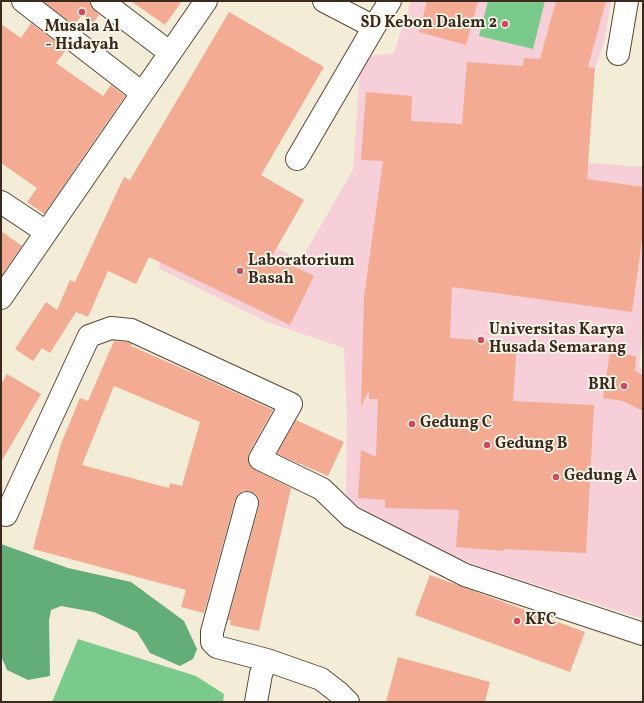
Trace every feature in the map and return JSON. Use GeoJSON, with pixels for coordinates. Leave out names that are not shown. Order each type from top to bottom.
{"type":"FeatureCollection","features":[{"type":"Feature","properties":{"kind":"street"},"geometry":{"type":"LineString","coordinates":[[23,1],[142,92]]}},
{"type":"Feature","properties":{"kind":"street"},"geometry":{"type":"LineString","coordinates":[[102,1],[169,52]]}},
{"type":"Feature","properties":{"kind":"street"},"geometry":{"type":"LineString","coordinates":[[1,298],[169,52],[206,1]]}},
{"type":"Feature","properties":{"kind":"street"},"geometry":{"type":"LineString","coordinates":[[324,1],[374,27]]}},
{"type":"Feature","properties":{"kind":"street"},"geometry":{"type":"LineString","coordinates":[[297,158],[390,1]]}},
{"type":"Feature","properties":{"kind":"street"},"geometry":{"type":"LineString","coordinates":[[618,54],[627,1]]}},
{"type":"Feature","properties":{"kind":"street"},"geometry":{"type":"LineString","coordinates":[[1,202],[46,232]]}},
{"type":"Feature","properties":{"kind":"street"},"geometry":{"type":"LineString","coordinates":[[6,515],[89,336],[111,328],[131,330],[291,404],[260,459],[322,489],[351,517],[465,575],[643,634]]}},
{"type":"Feature","properties":{"kind":"street"},"geometry":{"type":"LineString","coordinates":[[247,503],[212,632],[212,642],[217,648],[267,660],[321,680],[339,693],[348,702]]}},
{"type":"Feature","properties":{"kind":"street"},"geometry":{"type":"LineString","coordinates":[[256,702],[261,674],[267,660]]}},
{"type":"Feature","properties":{"kind":"shaded area","name":"Universitas Karya Husada Semarang"},"geometry":{"type":"Polygon","coordinates":[[[411,1],[611,1],[605,39],[595,68],[524,58],[520,157],[643,167],[643,331],[639,367],[643,370],[643,619],[481,567],[420,543],[375,515],[350,502],[346,493],[347,418],[344,348],[267,322],[158,268],[188,204],[301,260],[353,170],[361,57],[394,53],[411,1]]]}},
{"type":"Feature","properties":{"kind":"green space"},"geometry":{"type":"Polygon","coordinates":[[[488,1],[545,1],[533,49],[479,36],[488,1]]]}},
{"type":"Feature","properties":{"kind":"green space"},"geometry":{"type":"Polygon","coordinates":[[[1,544],[68,568],[131,582],[184,621],[197,649],[193,659],[180,666],[150,653],[137,632],[94,612],[61,606],[51,610],[49,621],[50,676],[28,680],[7,670],[1,656],[1,544]]]}},
{"type":"Feature","properties":{"kind":"green space"},"geometry":{"type":"Polygon","coordinates":[[[78,639],[196,676],[224,694],[223,702],[52,702],[78,639]]]}},
{"type":"Feature","properties":{"kind":"building","name":"Musala Al - Hidayah"},"geometry":{"type":"Polygon","coordinates":[[[46,1],[90,1],[91,6],[99,15],[93,23],[83,14],[74,25],[45,3],[46,1]]]}},
{"type":"Feature","properties":{"kind":"building"},"geometry":{"type":"Polygon","coordinates":[[[131,1],[182,1],[165,25],[131,1]]]}},
{"type":"Feature","properties":{"kind":"building"},"geometry":{"type":"Polygon","coordinates":[[[427,1],[478,1],[466,45],[419,32],[427,1]]]}},
{"type":"Feature","properties":{"kind":"building"},"geometry":{"type":"Polygon","coordinates":[[[556,1],[606,1],[588,67],[595,68],[587,179],[643,187],[643,233],[632,312],[452,287],[450,338],[517,343],[513,401],[594,405],[586,553],[504,549],[504,551],[456,547],[459,510],[385,508],[385,500],[358,498],[361,450],[376,457],[378,399],[369,399],[369,390],[361,407],[364,297],[383,161],[361,160],[366,92],[412,96],[411,121],[462,124],[467,62],[523,66],[524,58],[540,59],[556,1]]]}},
{"type":"Feature","properties":{"kind":"building"},"geometry":{"type":"Polygon","coordinates":[[[229,12],[324,67],[261,175],[304,200],[272,256],[314,276],[290,325],[149,257],[136,284],[108,271],[88,317],[76,312],[50,353],[42,348],[33,361],[15,349],[46,302],[57,310],[70,280],[75,282],[124,177],[130,180],[229,12]]]}},
{"type":"Feature","properties":{"kind":"building"},"geometry":{"type":"Polygon","coordinates":[[[31,23],[66,50],[56,63],[103,96],[111,85],[125,96],[44,214],[27,202],[37,188],[1,163],[1,24],[21,38],[31,23]]]}},
{"type":"Feature","properties":{"kind":"building"},"geometry":{"type":"Polygon","coordinates":[[[1,231],[22,246],[1,276],[1,231]]]}},
{"type":"Feature","properties":{"kind":"building"},"geometry":{"type":"Polygon","coordinates":[[[114,341],[128,342],[132,344],[131,346],[273,410],[249,453],[248,460],[250,466],[255,470],[291,488],[259,631],[230,625],[231,620],[228,620],[259,506],[259,499],[256,494],[251,491],[243,491],[238,494],[235,500],[204,613],[181,607],[186,590],[33,549],[61,444],[80,398],[88,401],[114,341]],[[114,386],[82,465],[169,488],[170,483],[182,486],[200,422],[114,386]]]}},
{"type":"Feature","properties":{"kind":"building","name":"BRI"},"geometry":{"type":"Polygon","coordinates":[[[610,352],[636,356],[635,371],[643,375],[643,411],[623,401],[603,398],[610,352]]]}},
{"type":"Feature","properties":{"kind":"building"},"geometry":{"type":"Polygon","coordinates":[[[7,374],[41,394],[1,462],[1,384],[7,374]]]}},
{"type":"Feature","properties":{"kind":"building"},"geometry":{"type":"Polygon","coordinates":[[[296,420],[344,442],[328,476],[277,454],[296,420]]]}},
{"type":"Feature","properties":{"kind":"building"},"geometry":{"type":"Polygon","coordinates":[[[430,575],[585,632],[570,672],[415,615],[430,575]]]}},
{"type":"Feature","properties":{"kind":"building"},"geometry":{"type":"Polygon","coordinates":[[[398,657],[490,682],[485,702],[386,702],[398,657]]]}},
{"type":"Feature","properties":{"kind":"place","name":"Musala Al - Hidayah"},"geometry":{"type":"Point","coordinates":[82,12]}},
{"type":"Feature","properties":{"kind":"place","name":"SD Kebon Dalem 2"},"geometry":{"type":"Point","coordinates":[505,24]}},
{"type":"Feature","properties":{"kind":"place","name":"Laboratorium Basah"},"geometry":{"type":"Point","coordinates":[240,271]}},
{"type":"Feature","properties":{"kind":"place","name":"Universitas Karya Husada Semarang"},"geometry":{"type":"Point","coordinates":[481,340]}},
{"type":"Feature","properties":{"kind":"place","name":"BRI"},"geometry":{"type":"Point","coordinates":[624,386]}},
{"type":"Feature","properties":{"kind":"place","name":"Gedung C"},"geometry":{"type":"Point","coordinates":[412,424]}},
{"type":"Feature","properties":{"kind":"place","name":"Gedung B"},"geometry":{"type":"Point","coordinates":[487,445]}},
{"type":"Feature","properties":{"kind":"place","name":"Gedung A"},"geometry":{"type":"Point","coordinates":[556,477]}},
{"type":"Feature","properties":{"kind":"place","name":"KFC"},"geometry":{"type":"Point","coordinates":[517,621]}}]}
